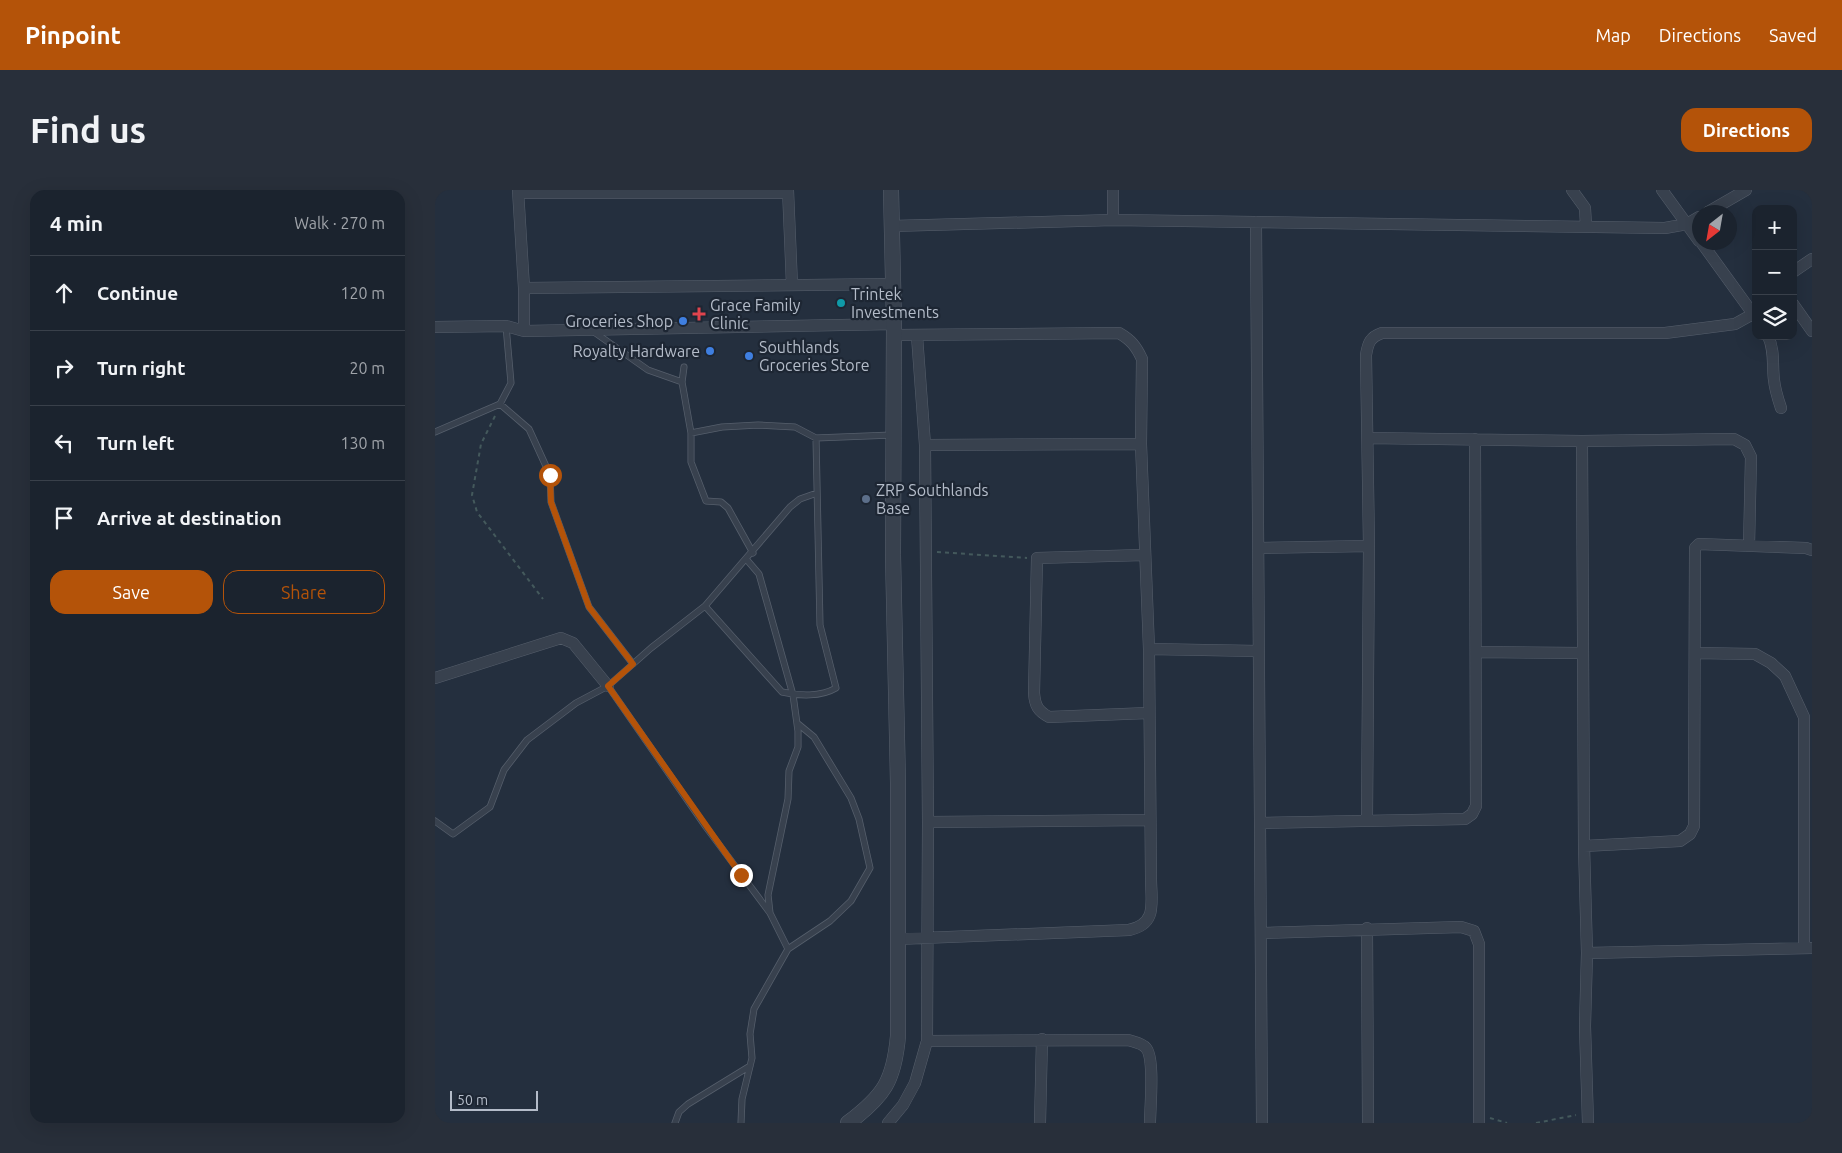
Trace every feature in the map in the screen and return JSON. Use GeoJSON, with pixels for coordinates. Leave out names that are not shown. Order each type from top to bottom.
{"type":"FeatureCollection","features":[{"type":"Feature","properties":{"kind":"street"},"geometry":{"type":"LineString","coordinates":[[849,1123],[879,1098],[895,1062],[898,1036],[898,783],[892,434],[894,284],[891,190]]}},
{"type":"Feature","properties":{"kind":"street"},"geometry":{"type":"LineString","coordinates":[[1113,190],[1113,220]]}},
{"type":"Feature","properties":{"kind":"street"},"geometry":{"type":"LineString","coordinates":[[1572,190],[1585,208],[1586,225]]}},
{"type":"Feature","properties":{"kind":"street"},"geometry":{"type":"LineString","coordinates":[[1662,190],[1692,231]]}},
{"type":"Feature","properties":{"kind":"street"},"geometry":{"type":"LineString","coordinates":[[1717,205],[1731,194],[1746,190]]}},
{"type":"Feature","properties":{"kind":"street"},"geometry":{"type":"LineString","coordinates":[[524,331],[524,288],[518,191],[788,191],[792,285]]}},
{"type":"Feature","properties":{"kind":"street"},"geometry":{"type":"LineString","coordinates":[[892,226],[1113,220],[1586,225],[1665,228],[1687,224],[1692,221]]}},
{"type":"Feature","properties":{"kind":"street"},"geometry":{"type":"LineString","coordinates":[[1256,222],[1262,1123]]}},
{"type":"Feature","properties":{"kind":"street"},"geometry":{"type":"LineString","coordinates":[[1706,250],[1752,313]]}},
{"type":"Feature","properties":{"kind":"street"},"geometry":{"type":"LineString","coordinates":[[1797,269],[1812,259]]}},
{"type":"Feature","properties":{"kind":"street"},"geometry":{"type":"LineString","coordinates":[[524,288],[894,284]]}},
{"type":"Feature","properties":{"kind":"street"},"geometry":{"type":"LineString","coordinates":[[1797,310],[1812,331]]}},
{"type":"Feature","properties":{"kind":"street"},"geometry":{"type":"LineString","coordinates":[[1367,820],[1369,546],[1366,355],[1368,344],[1373,336],[1382,334],[1665,333],[1735,324],[1752,317]]}},
{"type":"Feature","properties":{"kind":"street"},"geometry":{"type":"LineString","coordinates":[[435,327],[506,326],[524,331],[894,330],[917,336],[1119,333],[1131,339],[1142,359],[1141,444],[1149,649],[1151,911],[1148,920],[1141,928],[1129,930],[897,939]]}},
{"type":"Feature","properties":{"kind":"street"},"geometry":{"type":"LineString","coordinates":[[888,1123],[903,1105],[915,1083],[927,1041],[929,822],[925,445],[917,336]]}},
{"type":"Feature","properties":{"kind":"street"},"geometry":{"type":"LineString","coordinates":[[1769,340],[1774,362],[1774,379],[1781,408]]}},
{"type":"Feature","properties":{"kind":"street"},"geometry":{"type":"LineString","coordinates":[[1368,438],[1582,441],[1734,439],[1745,445],[1751,457],[1749,546]]}},
{"type":"Feature","properties":{"kind":"street"},"geometry":{"type":"LineString","coordinates":[[1260,823],[1465,819],[1472,814],[1476,806],[1475,439]]}},
{"type":"Feature","properties":{"kind":"street"},"geometry":{"type":"LineString","coordinates":[[1582,441],[1584,846],[1587,953],[1585,1026],[1588,1118]]}},
{"type":"Feature","properties":{"kind":"street"},"geometry":{"type":"LineString","coordinates":[[925,445],[1141,444]]}},
{"type":"Feature","properties":{"kind":"street"},"geometry":{"type":"LineString","coordinates":[[1584,846],[1680,841],[1690,834],[1694,826],[1695,548],[1699,544],[1807,548],[1812,550]]}},
{"type":"Feature","properties":{"kind":"street"},"geometry":{"type":"LineString","coordinates":[[1259,548],[1369,546]]}},
{"type":"Feature","properties":{"kind":"street"},"geometry":{"type":"LineString","coordinates":[[1144,555],[1037,558],[1034,693],[1035,703],[1039,712],[1049,717],[1148,713]]}},
{"type":"Feature","properties":{"kind":"street"},"geometry":{"type":"LineString","coordinates":[[435,678],[561,638],[573,643],[608,686]]}},
{"type":"Feature","properties":{"kind":"street"},"geometry":{"type":"LineString","coordinates":[[1149,649],[1259,651]]}},
{"type":"Feature","properties":{"kind":"street"},"geometry":{"type":"LineString","coordinates":[[1476,652],[1583,654]]}},
{"type":"Feature","properties":{"kind":"street"},"geometry":{"type":"LineString","coordinates":[[1587,953],[1808,948],[1804,717],[1785,676],[1771,663],[1755,654],[1695,653]]}},
{"type":"Feature","properties":{"kind":"street"},"geometry":{"type":"LineString","coordinates":[[929,822],[1150,820]]}},
{"type":"Feature","properties":{"kind":"street"},"geometry":{"type":"LineString","coordinates":[[1262,933],[1367,928],[1461,927],[1474,931],[1479,944],[1479,1122]]}},
{"type":"Feature","properties":{"kind":"street"},"geometry":{"type":"LineString","coordinates":[[1367,928],[1368,1123]]}},
{"type":"Feature","properties":{"kind":"street"},"geometry":{"type":"LineString","coordinates":[[1039,1123],[1041,1039]]}},
{"type":"Feature","properties":{"kind":"street"},"geometry":{"type":"LineString","coordinates":[[927,1041],[1128,1040],[1146,1048],[1150,1058],[1150,1123]]}},
{"type":"Feature","properties":{"kind":"lane"},"geometry":{"type":"LineString","coordinates":[[435,432],[500,404],[511,383],[506,326]]}},
{"type":"Feature","properties":{"kind":"lane"},"geometry":{"type":"LineString","coordinates":[[592,330],[648,370],[682,382]]}},
{"type":"Feature","properties":{"kind":"lane"},"geometry":{"type":"LineString","coordinates":[[684,367],[682,382],[691,433],[691,462],[706,501],[721,502],[728,508],[753,552]]}},
{"type":"Feature","properties":{"kind":"lane"},"geometry":{"type":"LineString","coordinates":[[500,404],[529,430],[550,475],[551,502],[589,607],[633,664]]}},
{"type":"Feature","properties":{"kind":"lane"},"geometry":{"type":"LineString","coordinates":[[691,433],[722,427],[758,425],[795,427],[816,438],[892,434]]}},
{"type":"Feature","properties":{"kind":"lane"},"geometry":{"type":"LineString","coordinates":[[705,606],[782,692],[793,695],[826,694],[836,688],[820,626],[816,438]]}},
{"type":"Feature","properties":{"kind":"lane"},"geometry":{"type":"LineString","coordinates":[[435,821],[453,834],[490,808],[504,770],[527,740],[576,702],[608,686],[705,606],[747,560],[790,507],[800,499],[817,493]]}},
{"type":"Feature","properties":{"kind":"lane"},"geometry":{"type":"LineString","coordinates":[[747,560],[759,574],[793,695],[797,723],[798,747],[789,771],[787,805],[768,895],[770,913]]}},
{"type":"Feature","properties":{"kind":"lane"},"geometry":{"type":"LineString","coordinates":[[608,686],[706,828],[770,913],[788,949]]}},
{"type":"Feature","properties":{"kind":"lane"},"geometry":{"type":"LineString","coordinates":[[741,1123],[742,1099],[753,1046],[751,1026],[754,1009],[788,949],[831,921],[851,901],[870,868],[859,819],[851,798],[814,737],[797,723]]}},
{"type":"Feature","properties":{"kind":"lane"},"geometry":{"type":"LineString","coordinates":[[675,1123],[679,1112],[688,1104],[750,1066]]}},
{"type":"Feature","properties":{"kind":"path"},"geometry":{"type":"LineString","coordinates":[[500,404],[481,444],[472,495],[477,512],[543,600]]}},
{"type":"Feature","properties":{"kind":"path"},"geometry":{"type":"LineString","coordinates":[[925,552],[999,558],[1037,558]]}},
{"type":"Feature","properties":{"kind":"path"},"geometry":{"type":"LineString","coordinates":[[1479,1122],[1487,1117],[1507,1123]]}},
{"type":"Feature","properties":{"kind":"path"},"geometry":{"type":"LineString","coordinates":[[1536,1123],[1588,1118]]}},
{"type":"Feature","properties":{"kind":"place","name":"Trintek Investments"},"geometry":{"type":"Point","coordinates":[841,303]}},
{"type":"Feature","properties":{"kind":"place","name":"Grace Family Clinic"},"geometry":{"type":"Point","coordinates":[699,314]}},
{"type":"Feature","properties":{"kind":"place","name":"Groceries Shop"},"geometry":{"type":"Point","coordinates":[683,321]}},
{"type":"Feature","properties":{"kind":"place","name":"Royalty Hardware"},"geometry":{"type":"Point","coordinates":[710,351]}},
{"type":"Feature","properties":{"kind":"place","name":"Southlands Groceries Store"},"geometry":{"type":"Point","coordinates":[749,356]}},
{"type":"Feature","properties":{"kind":"place","name":"ZRP Southlands Base"},"geometry":{"type":"Point","coordinates":[866,499]}},
{"type":"Feature","properties":{"kind":"route"},"geometry":{"type":"LineString","coordinates":[[550,475],[551,502],[589,607],[633,664],[608,686],[706,828],[741,875]]}}]}
